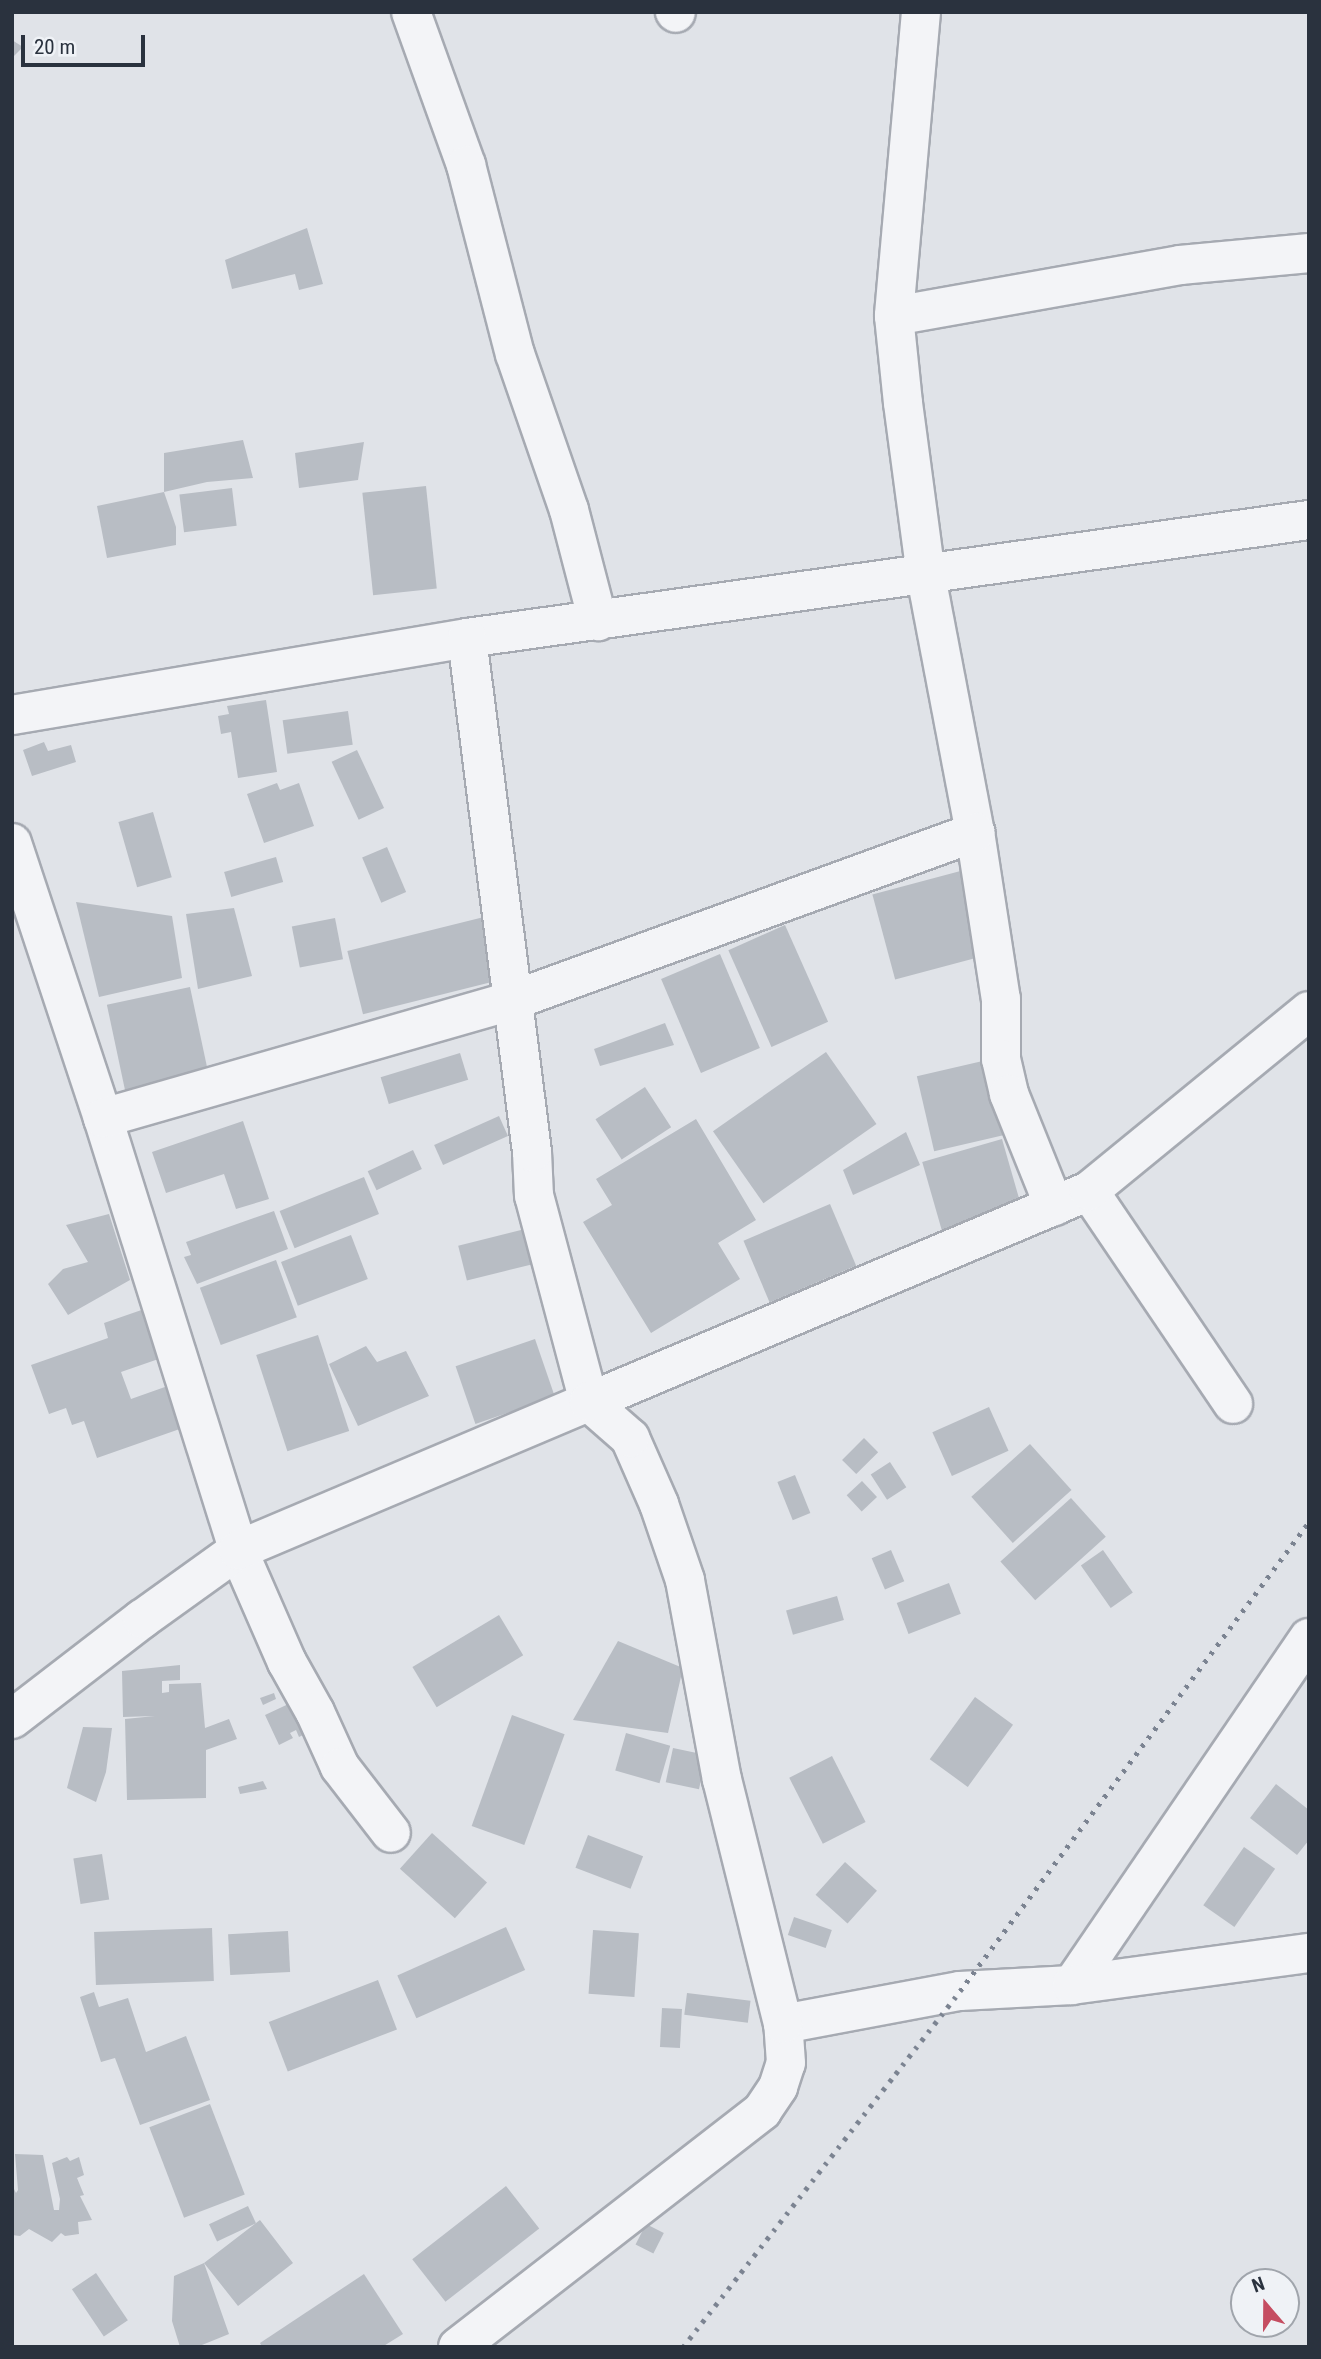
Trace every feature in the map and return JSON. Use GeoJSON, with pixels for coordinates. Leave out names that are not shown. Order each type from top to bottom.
{"type":"FeatureCollection","features":[{"type":"Feature","properties":{"kind":"street"},"geometry":{"type":"LineString","coordinates":[[411,12],[466,165],[515,354],[569,510],[598,621]]}},
{"type":"Feature","properties":{"kind":"street"},"geometry":{"type":"LineString","coordinates":[[921,12],[894,316],[926,576],[975,832],[1001,999],[1001,1059],[1009,1094],[1054,1206]]}},
{"type":"Feature","properties":{"kind":"street"},"geometry":{"type":"LineString","coordinates":[[894,316],[1181,265],[1309,253]]}},
{"type":"Feature","properties":{"kind":"street"},"geometry":{"type":"LineString","coordinates":[[12,715],[467,638],[926,576],[1309,520]]}},
{"type":"Feature","properties":{"kind":"street"},"geometry":{"type":"LineString","coordinates":[[458,2347],[762,2111],[778,2087],[786,2063],[783,2024],[722,1780],[685,1580],[659,1504],[630,1438],[589,1402],[534,1196],[532,1152],[514,1000],[467,638]]}},
{"type":"Feature","properties":{"kind":"street"},"geometry":{"type":"LineString","coordinates":[[103,1118],[514,1000],[975,832]]}},
{"type":"Feature","properties":{"kind":"street"},"geometry":{"type":"LineString","coordinates":[[12,843],[103,1118],[238,1550],[287,1662],[315,1712],[340,1767],[391,1833]]}},
{"type":"Feature","properties":{"kind":"street"},"geometry":{"type":"LineString","coordinates":[[12,1719],[142,1619],[238,1550],[1089,1191],[1309,1011]]}},
{"type":"Feature","properties":{"kind":"street"},"geometry":{"type":"LineString","coordinates":[[1089,1191],[1233,1404]]}},
{"type":"Feature","properties":{"kind":"street"},"geometry":{"type":"LineString","coordinates":[[1072,1986],[1305,1651]]}},
{"type":"Feature","properties":{"kind":"street"},"geometry":{"type":"LineString","coordinates":[[783,2024],[960,1991],[1072,1986],[1309,1952]]}},
{"type":"Feature","properties":{"kind":"building"},"geometry":{"type":"Polygon","coordinates":[[[12,40],[23,47],[12,58],[12,40]]]}},
{"type":"Feature","properties":{"kind":"building"},"geometry":{"type":"Polygon","coordinates":[[[307,228],[323,284],[299,290],[295,274],[232,289],[225,260],[307,228]]]}},
{"type":"Feature","properties":{"kind":"building"},"geometry":{"type":"Polygon","coordinates":[[[243,440],[253,478],[207,482],[164,492],[164,453],[243,440]]]}},
{"type":"Feature","properties":{"kind":"building"},"geometry":{"type":"Polygon","coordinates":[[[364,442],[358,480],[299,488],[295,453],[364,442]]]}},
{"type":"Feature","properties":{"kind":"building"},"geometry":{"type":"Polygon","coordinates":[[[426,486],[437,588],[373,595],[362,493],[426,486]]]}},
{"type":"Feature","properties":{"kind":"building"},"geometry":{"type":"Polygon","coordinates":[[[232,488],[237,526],[184,532],[179,494],[232,488]]]}},
{"type":"Feature","properties":{"kind":"building"},"geometry":{"type":"Polygon","coordinates":[[[164,492],[176,527],[176,545],[107,558],[97,506],[164,492]]]}},
{"type":"Feature","properties":{"kind":"building"},"geometry":{"type":"Polygon","coordinates":[[[266,700],[277,772],[238,778],[231,732],[221,734],[218,716],[229,714],[227,706],[266,700]]]}},
{"type":"Feature","properties":{"kind":"building"},"geometry":{"type":"Polygon","coordinates":[[[348,711],[353,745],[287,754],[283,720],[348,711]]]}},
{"type":"Feature","properties":{"kind":"building"},"geometry":{"type":"Polygon","coordinates":[[[44,742],[48,751],[71,745],[76,762],[32,776],[23,750],[44,742]]]}},
{"type":"Feature","properties":{"kind":"building"},"geometry":{"type":"Polygon","coordinates":[[[357,750],[384,808],[359,820],[332,762],[357,750]]]}},
{"type":"Feature","properties":{"kind":"building"},"geometry":{"type":"Polygon","coordinates":[[[277,783],[280,790],[299,783],[314,826],[264,843],[247,794],[277,783]]]}},
{"type":"Feature","properties":{"kind":"building"},"geometry":{"type":"Polygon","coordinates":[[[153,812],[172,877],[137,887],[118,822],[153,812]]]}},
{"type":"Feature","properties":{"kind":"building"},"geometry":{"type":"Polygon","coordinates":[[[387,847],[406,892],[381,903],[362,858],[387,847]]]}},
{"type":"Feature","properties":{"kind":"building"},"geometry":{"type":"Polygon","coordinates":[[[276,857],[283,882],[231,897],[224,872],[276,857]]]}},
{"type":"Feature","properties":{"kind":"building"},"geometry":{"type":"Polygon","coordinates":[[[968,869],[991,954],[895,980],[872,895],[968,869]]]}},
{"type":"Feature","properties":{"kind":"building"},"geometry":{"type":"Polygon","coordinates":[[[76,902],[172,916],[182,978],[99,997],[76,902]]]}},
{"type":"Feature","properties":{"kind":"building"},"geometry":{"type":"Polygon","coordinates":[[[234,908],[252,976],[198,989],[186,914],[234,908]]]}},
{"type":"Feature","properties":{"kind":"building"},"geometry":{"type":"Polygon","coordinates":[[[488,916],[504,979],[363,1014],[347,951],[488,916]]]}},
{"type":"Feature","properties":{"kind":"building"},"geometry":{"type":"Polygon","coordinates":[[[335,918],[343,959],[300,968],[292,926],[335,918]]]}},
{"type":"Feature","properties":{"kind":"building"},"geometry":{"type":"Polygon","coordinates":[[[785,925],[828,1022],[771,1047],[728,950],[785,925]]]}},
{"type":"Feature","properties":{"kind":"building"},"geometry":{"type":"Polygon","coordinates":[[[720,954],[760,1048],[701,1073],[661,979],[720,954]]]}},
{"type":"Feature","properties":{"kind":"building"},"geometry":{"type":"Polygon","coordinates":[[[190,987],[208,1073],[125,1091],[107,1005],[190,987]]]}},
{"type":"Feature","properties":{"kind":"building"},"geometry":{"type":"Polygon","coordinates":[[[665,1023],[674,1045],[600,1066],[594,1049],[665,1023]]]}},
{"type":"Feature","properties":{"kind":"building"},"geometry":{"type":"Polygon","coordinates":[[[826,1052],[876,1124],[763,1203],[713,1131],[826,1052]]]}},
{"type":"Feature","properties":{"kind":"building"},"geometry":{"type":"Polygon","coordinates":[[[460,1053],[468,1080],[389,1104],[381,1077],[460,1053]]]}},
{"type":"Feature","properties":{"kind":"building"},"geometry":{"type":"Polygon","coordinates":[[[987,1060],[1004,1135],[934,1151],[917,1076],[987,1060]]]}},
{"type":"Feature","properties":{"kind":"building"},"geometry":{"type":"Polygon","coordinates":[[[645,1087],[671,1127],[622,1159],[596,1119],[645,1087]]]}},
{"type":"Feature","properties":{"kind":"building"},"geometry":{"type":"Polygon","coordinates":[[[499,1116],[508,1136],[443,1165],[434,1145],[499,1116]]]}},
{"type":"Feature","properties":{"kind":"building"},"geometry":{"type":"Polygon","coordinates":[[[696,1119],[756,1220],[718,1243],[740,1279],[651,1333],[583,1222],[612,1205],[596,1179],[696,1119]]]}},
{"type":"Feature","properties":{"kind":"building"},"geometry":{"type":"Polygon","coordinates":[[[243,1121],[269,1199],[236,1209],[224,1174],[166,1193],[152,1152],[243,1121]]]}},
{"type":"Feature","properties":{"kind":"building"},"geometry":{"type":"Polygon","coordinates":[[[906,1132],[920,1165],[853,1195],[843,1170],[906,1132]]]}},
{"type":"Feature","properties":{"kind":"building"},"geometry":{"type":"Polygon","coordinates":[[[1002,1139],[1023,1213],[943,1236],[922,1162],[1002,1139]]]}},
{"type":"Feature","properties":{"kind":"building"},"geometry":{"type":"Polygon","coordinates":[[[413,1150],[422,1169],[377,1190],[368,1171],[413,1150]]]}},
{"type":"Feature","properties":{"kind":"building"},"geometry":{"type":"Polygon","coordinates":[[[364,1177],[379,1214],[295,1248],[280,1211],[364,1177]]]}},
{"type":"Feature","properties":{"kind":"building"},"geometry":{"type":"Polygon","coordinates":[[[830,1204],[856,1266],[770,1302],[743,1241],[830,1204]]]}},
{"type":"Feature","properties":{"kind":"building"},"geometry":{"type":"Polygon","coordinates":[[[274,1211],[288,1249],[197,1284],[184,1257],[191,1255],[186,1242],[274,1211]]]}},
{"type":"Feature","properties":{"kind":"building"},"geometry":{"type":"Polygon","coordinates":[[[109,1214],[130,1280],[68,1315],[48,1284],[63,1269],[88,1262],[66,1225],[109,1214]]]}},
{"type":"Feature","properties":{"kind":"building"},"geometry":{"type":"Polygon","coordinates":[[[529,1228],[538,1263],[467,1281],[458,1246],[529,1228]]]}},
{"type":"Feature","properties":{"kind":"building"},"geometry":{"type":"Polygon","coordinates":[[[351,1235],[368,1279],[298,1306],[281,1262],[351,1235]]]}},
{"type":"Feature","properties":{"kind":"building"},"geometry":{"type":"Polygon","coordinates":[[[276,1260],[297,1317],[221,1345],[200,1288],[276,1260]]]}},
{"type":"Feature","properties":{"kind":"building"},"geometry":{"type":"Polygon","coordinates":[[[153,1306],[170,1355],[121,1372],[131,1399],[179,1382],[194,1424],[97,1458],[84,1421],[72,1425],[66,1408],[49,1414],[31,1365],[108,1338],[104,1323],[153,1306]]]}},
{"type":"Feature","properties":{"kind":"building"},"geometry":{"type":"Polygon","coordinates":[[[318,1335],[349,1431],[287,1451],[256,1355],[318,1335]]]}},
{"type":"Feature","properties":{"kind":"building"},"geometry":{"type":"Polygon","coordinates":[[[535,1339],[555,1397],[475,1424],[456,1366],[535,1339]]]}},
{"type":"Feature","properties":{"kind":"building"},"geometry":{"type":"Polygon","coordinates":[[[366,1346],[377,1362],[406,1351],[429,1396],[358,1426],[329,1364],[366,1346]]]}},
{"type":"Feature","properties":{"kind":"building"},"geometry":{"type":"Polygon","coordinates":[[[989,1407],[1009,1451],[952,1476],[932,1432],[989,1407]]]}},
{"type":"Feature","properties":{"kind":"building"},"geometry":{"type":"Polygon","coordinates":[[[864,1438],[878,1452],[856,1474],[842,1460],[864,1438]]]}},
{"type":"Feature","properties":{"kind":"building"},"geometry":{"type":"Polygon","coordinates":[[[1030,1444],[1071,1490],[1013,1543],[971,1497],[1030,1444]]]}},
{"type":"Feature","properties":{"kind":"building"},"geometry":{"type":"Polygon","coordinates":[[[890,1462],[906,1487],[887,1500],[871,1475],[890,1462]]]}},
{"type":"Feature","properties":{"kind":"building"},"geometry":{"type":"Polygon","coordinates":[[[795,1475],[810,1513],[793,1520],[777,1482],[795,1475]]]}},
{"type":"Feature","properties":{"kind":"building"},"geometry":{"type":"Polygon","coordinates":[[[862,1481],[877,1497],[862,1511],[847,1495],[862,1481]]]}},
{"type":"Feature","properties":{"kind":"building"},"geometry":{"type":"Polygon","coordinates":[[[1071,1498],[1106,1537],[1035,1600],[1000,1562],[1071,1498]]]}},
{"type":"Feature","properties":{"kind":"building"},"geometry":{"type":"Polygon","coordinates":[[[891,1550],[904,1581],[885,1590],[872,1558],[891,1550]]]}},
{"type":"Feature","properties":{"kind":"building"},"geometry":{"type":"Polygon","coordinates":[[[1103,1550],[1133,1593],[1111,1608],[1081,1565],[1103,1550]]]}},
{"type":"Feature","properties":{"kind":"building"},"geometry":{"type":"Polygon","coordinates":[[[949,1583],[961,1614],[909,1634],[897,1603],[949,1583]]]}},
{"type":"Feature","properties":{"kind":"building"},"geometry":{"type":"Polygon","coordinates":[[[837,1596],[844,1620],[793,1635],[786,1611],[837,1596]]]}},
{"type":"Feature","properties":{"kind":"building"},"geometry":{"type":"Polygon","coordinates":[[[499,1615],[523,1655],[437,1707],[412,1667],[499,1615]]]}},
{"type":"Feature","properties":{"kind":"building"},"geometry":{"type":"Polygon","coordinates":[[[618,1641],[683,1668],[668,1733],[573,1720],[618,1641]]]}},
{"type":"Feature","properties":{"kind":"building"},"geometry":{"type":"Polygon","coordinates":[[[180,1665],[180,1680],[162,1681],[162,1693],[169,1692],[169,1684],[201,1683],[205,1728],[229,1719],[237,1739],[206,1750],[206,1798],[127,1800],[125,1719],[155,1716],[123,1717],[122,1671],[180,1665]]]}},
{"type":"Feature","properties":{"kind":"building"},"geometry":{"type":"Polygon","coordinates":[[[274,1693],[276,1699],[263,1705],[260,1698],[274,1693]]]}},
{"type":"Feature","properties":{"kind":"building"},"geometry":{"type":"Polygon","coordinates":[[[975,1697],[1013,1725],[968,1787],[930,1759],[975,1697]]]}},
{"type":"Feature","properties":{"kind":"building"},"geometry":{"type":"Polygon","coordinates":[[[297,1700],[311,1731],[299,1737],[296,1730],[290,1733],[293,1738],[279,1745],[265,1715],[297,1700]]]}},
{"type":"Feature","properties":{"kind":"building"},"geometry":{"type":"Polygon","coordinates":[[[512,1715],[565,1734],[524,1845],[472,1826],[512,1715]]]}},
{"type":"Feature","properties":{"kind":"building"},"geometry":{"type":"Polygon","coordinates":[[[83,1727],[112,1728],[106,1772],[96,1802],[67,1788],[83,1727]]]}},
{"type":"Feature","properties":{"kind":"building"},"geometry":{"type":"Polygon","coordinates":[[[626,1733],[670,1746],[659,1783],[615,1770],[626,1733]]]}},
{"type":"Feature","properties":{"kind":"building"},"geometry":{"type":"Polygon","coordinates":[[[673,1748],[706,1755],[699,1789],[666,1782],[673,1748]]]}},
{"type":"Feature","properties":{"kind":"building"},"geometry":{"type":"Polygon","coordinates":[[[832,1756],[866,1822],[823,1844],[789,1778],[832,1756]]]}},
{"type":"Feature","properties":{"kind":"building"},"geometry":{"type":"Polygon","coordinates":[[[263,1781],[267,1789],[240,1794],[238,1787],[263,1781]]]}},
{"type":"Feature","properties":{"kind":"building"},"geometry":{"type":"Polygon","coordinates":[[[1276,1784],[1309,1810],[1309,1840],[1297,1855],[1250,1818],[1276,1784]]]}},
{"type":"Feature","properties":{"kind":"building"},"geometry":{"type":"Polygon","coordinates":[[[432,1833],[487,1883],[455,1918],[400,1869],[432,1833]]]}},
{"type":"Feature","properties":{"kind":"building"},"geometry":{"type":"Polygon","coordinates":[[[588,1835],[643,1856],[631,1889],[575,1868],[588,1835]]]}},
{"type":"Feature","properties":{"kind":"building"},"geometry":{"type":"Polygon","coordinates":[[[1244,1847],[1275,1869],[1234,1927],[1203,1905],[1244,1847]]]}},
{"type":"Feature","properties":{"kind":"building"},"geometry":{"type":"Polygon","coordinates":[[[102,1854],[109,1899],[81,1904],[73,1859],[102,1854]]]}},
{"type":"Feature","properties":{"kind":"building"},"geometry":{"type":"Polygon","coordinates":[[[845,1862],[877,1891],[848,1923],[816,1895],[845,1862]]]}},
{"type":"Feature","properties":{"kind":"building"},"geometry":{"type":"Polygon","coordinates":[[[794,1917],[832,1930],[826,1948],[788,1935],[794,1917]]]}},
{"type":"Feature","properties":{"kind":"building"},"geometry":{"type":"Polygon","coordinates":[[[506,1927],[525,1970],[416,2018],[397,1975],[506,1927]]]}},
{"type":"Feature","properties":{"kind":"building"},"geometry":{"type":"Polygon","coordinates":[[[212,1928],[214,1981],[96,1985],[94,1932],[212,1928]]]}},
{"type":"Feature","properties":{"kind":"building"},"geometry":{"type":"Polygon","coordinates":[[[593,1930],[639,1933],[634,1997],[589,1994],[593,1930]]]}},
{"type":"Feature","properties":{"kind":"building"},"geometry":{"type":"Polygon","coordinates":[[[288,1931],[290,1972],[230,1975],[228,1934],[288,1931]]]}},
{"type":"Feature","properties":{"kind":"building"},"geometry":{"type":"Polygon","coordinates":[[[378,1980],[397,2029],[288,2071],[269,2022],[378,1980]]]}},
{"type":"Feature","properties":{"kind":"building"},"geometry":{"type":"Polygon","coordinates":[[[94,1992],[99,2007],[128,1998],[146,2052],[186,2036],[210,2100],[140,2125],[115,2058],[101,2062],[80,1997],[94,1992]]]}},
{"type":"Feature","properties":{"kind":"building"},"geometry":{"type":"Polygon","coordinates":[[[687,1993],[751,2001],[748,2023],[684,2015],[687,1993]]]}},
{"type":"Feature","properties":{"kind":"building"},"geometry":{"type":"Polygon","coordinates":[[[662,2008],[682,2009],[680,2048],[660,2047],[662,2008]]]}},
{"type":"Feature","properties":{"kind":"building"},"geometry":{"type":"Polygon","coordinates":[[[210,2104],[245,2195],[184,2218],[149,2127],[210,2104]]]}},
{"type":"Feature","properties":{"kind":"building"},"geometry":{"type":"Polygon","coordinates":[[[15,2154],[43,2155],[54,2210],[59,2210],[60,2199],[52,2163],[67,2157],[70,2161],[79,2157],[84,2175],[77,2178],[84,2195],[80,2196],[92,2220],[78,2222],[79,2234],[65,2236],[61,2233],[52,2242],[29,2229],[20,2236],[12,2235],[12,2185],[16,2193],[18,2190],[15,2154]]]}},
{"type":"Feature","properties":{"kind":"building"},"geometry":{"type":"Polygon","coordinates":[[[506,2186],[539,2229],[445,2302],[412,2259],[506,2186]]]}},
{"type":"Feature","properties":{"kind":"building"},"geometry":{"type":"Polygon","coordinates":[[[248,2206],[256,2223],[217,2241],[209,2224],[248,2206]]]}},
{"type":"Feature","properties":{"kind":"building"},"geometry":{"type":"Polygon","coordinates":[[[260,2220],[293,2263],[238,2306],[204,2263],[260,2220]]]}},
{"type":"Feature","properties":{"kind":"building"},"geometry":{"type":"Polygon","coordinates":[[[646,2224],[664,2233],[653,2254],[636,2244],[646,2224]]]}},
{"type":"Feature","properties":{"kind":"building"},"geometry":{"type":"Polygon","coordinates":[[[204,2263],[229,2334],[197,2347],[180,2347],[172,2321],[174,2276],[204,2263]]]}},
{"type":"Feature","properties":{"kind":"building"},"geometry":{"type":"Polygon","coordinates":[[[96,2273],[128,2320],[104,2336],[72,2289],[96,2273]]]}},
{"type":"Feature","properties":{"kind":"building"},"geometry":{"type":"Polygon","coordinates":[[[364,2274],[403,2334],[382,2347],[262,2347],[260,2343],[364,2274]]]}},
{"type":"Feature","properties":{"kind":"railway"},"geometry":{"type":"LineString","coordinates":[[683,2347],[960,1991],[1309,1522]]}}]}
